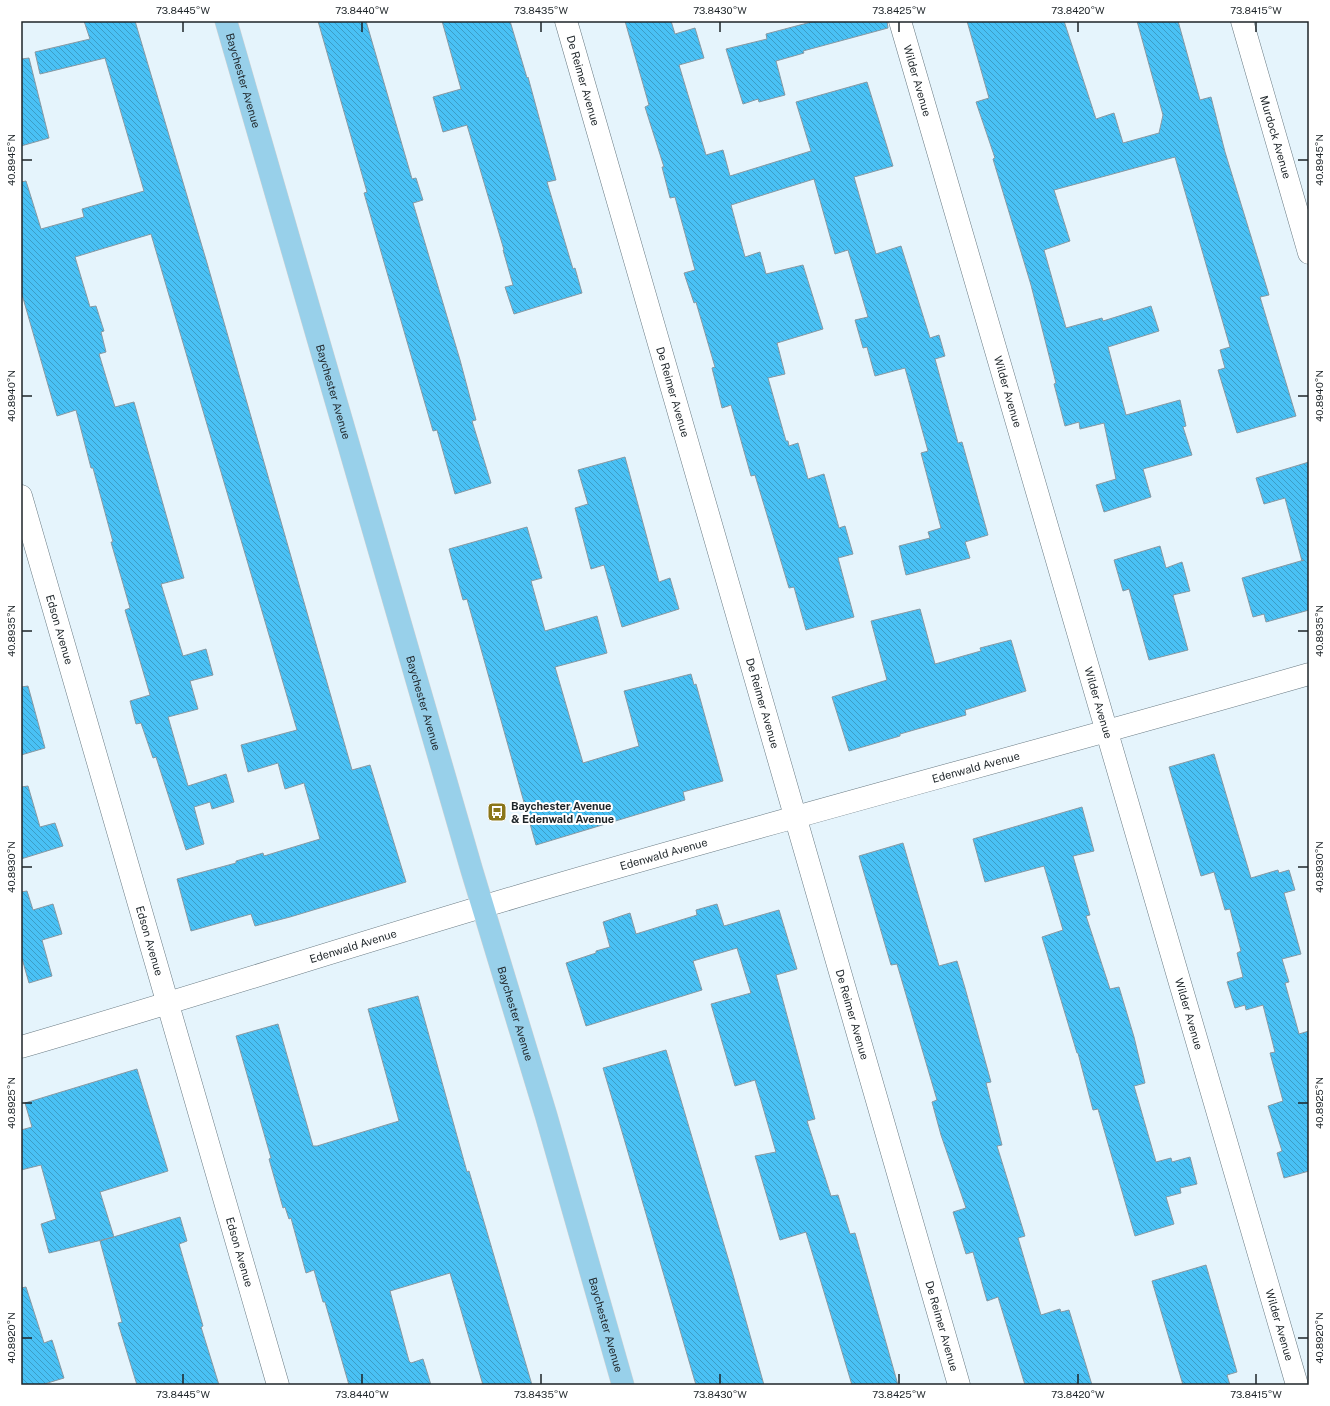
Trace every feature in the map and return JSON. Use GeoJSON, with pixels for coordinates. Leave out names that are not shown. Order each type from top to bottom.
{"type":"FeatureCollection","features":[{"type":"Feature","properties":{"kind":"main road","name":"Baychester Avenue"},"geometry":{"type":"LineString","coordinates":[[226,21],[483,908],[546,1115],[623,1385]]}},
{"type":"Feature","properties":{"kind":"street","name":"De Reimer Avenue"},"geometry":{"type":"LineString","coordinates":[[566,21],[959,1385]]}},
{"type":"Feature","properties":{"kind":"street","name":"Wilder Avenue"},"geometry":{"type":"LineString","coordinates":[[900,21],[1297,1385]]}},
{"type":"Feature","properties":{"kind":"street","name":"Murdock Avenue"},"geometry":{"type":"LineString","coordinates":[[1242,21],[1309,253]]}},
{"type":"Feature","properties":{"kind":"street","name":"Edson Avenue"},"geometry":{"type":"LineString","coordinates":[[21,496],[278,1385]]}},
{"type":"Feature","properties":{"kind":"street","name":"Edenwald Avenue"},"geometry":{"type":"LineString","coordinates":[[21,1047],[168,1005],[483,908],[794,816],[1108,732],[1309,674]]}},
{"type":"Feature","properties":{"kind":"building"},"geometry":{"type":"Polygon","coordinates":[[[84,21],[135,21],[207,263],[352,770],[370,765],[406,882],[255,926],[251,914],[191,931],[177,879],[236,863],[236,861],[263,853],[264,856],[320,839],[304,783],[285,789],[278,763],[248,772],[241,745],[297,730],[151,234],[75,257],[90,307],[96,306],[104,331],[101,332],[106,352],[99,354],[115,407],[134,402],[184,578],[161,584],[183,656],[206,649],[213,675],[190,681],[198,709],[168,717],[188,786],[226,774],[234,802],[212,809],[210,802],[194,807],[204,844],[186,850],[156,757],[153,758],[141,723],[136,724],[130,701],[150,695],[125,610],[130,608],[76,410],[57,416],[21,291],[21,182],[26,181],[41,229],[84,217],[82,209],[144,191],[105,58],[40,74],[35,52],[90,39],[84,21]]]}},
{"type":"Feature","properties":{"kind":"building"},"geometry":{"type":"Polygon","coordinates":[[[318,21],[366,21],[412,179],[416,178],[423,200],[413,203],[460,360],[476,420],[472,421],[491,483],[455,494],[437,430],[433,431],[364,193],[367,192],[318,21]]]}},
{"type":"Feature","properties":{"kind":"building"},"geometry":{"type":"Polygon","coordinates":[[[442,21],[510,21],[527,78],[528,77],[556,180],[547,182],[573,269],[575,268],[582,293],[514,314],[505,287],[513,285],[467,125],[443,132],[433,97],[461,89],[442,21]]]}},
{"type":"Feature","properties":{"kind":"building"},"geometry":{"type":"Polygon","coordinates":[[[625,21],[671,21],[675,34],[695,28],[704,58],[679,65],[706,155],[723,150],[730,176],[811,151],[796,102],[867,82],[893,166],[854,177],[876,254],[901,246],[930,338],[939,335],[945,356],[935,359],[958,443],[962,442],[988,535],[965,542],[970,558],[906,575],[899,546],[930,538],[928,532],[941,528],[921,453],[928,451],[905,368],[875,376],[867,347],[863,348],[855,320],[868,317],[848,250],[835,254],[814,179],[731,205],[745,257],[760,252],[766,274],[803,265],[823,329],[777,343],[785,374],[768,378],[786,441],[788,441],[789,446],[798,443],[808,479],[824,474],[839,528],[845,526],[853,554],[838,558],[854,617],[806,630],[794,587],[789,588],[755,475],[751,476],[731,405],[722,408],[712,368],[715,367],[696,302],[694,303],[684,273],[695,270],[675,197],[670,198],[662,167],[664,167],[645,107],[649,105],[625,21]]]}},
{"type":"Feature","properties":{"kind":"building"},"geometry":{"type":"Polygon","coordinates":[[[815,21],[887,21],[888,28],[803,51],[804,53],[776,61],[785,95],[759,102],[758,99],[743,104],[726,49],[767,39],[766,34],[815,21]]]}},
{"type":"Feature","properties":{"kind":"building"},"geometry":{"type":"Polygon","coordinates":[[[967,21],[1064,21],[1096,119],[1114,113],[1123,143],[1159,133],[1163,115],[1137,21],[1178,21],[1200,100],[1211,97],[1225,152],[1269,295],[1260,297],[1296,416],[1237,433],[1218,370],[1225,368],[1220,350],[1230,347],[1175,157],[1054,190],[1070,241],[1044,250],[1066,328],[1102,318],[1103,321],[1151,306],[1159,331],[1108,347],[1126,415],[1180,400],[1186,426],[1183,427],[1192,455],[1143,469],[1151,497],[1104,512],[1096,485],[1116,479],[1104,423],[1080,429],[1079,422],[1065,426],[1054,384],[1056,383],[1031,285],[993,159],[995,158],[976,102],[989,98],[967,21]]]}},
{"type":"Feature","properties":{"kind":"building"},"geometry":{"type":"Polygon","coordinates":[[[29,58],[49,138],[21,146],[21,59],[29,58]]]}},
{"type":"Feature","properties":{"kind":"building"},"geometry":{"type":"Polygon","coordinates":[[[625,457],[659,582],[670,578],[679,609],[622,627],[604,565],[591,569],[575,508],[588,504],[578,470],[625,457]]]}},
{"type":"Feature","properties":{"kind":"building"},"geometry":{"type":"Polygon","coordinates":[[[1309,462],[1309,610],[1266,622],[1264,614],[1253,617],[1242,578],[1302,561],[1285,498],[1264,504],[1256,478],[1309,462]]]}},
{"type":"Feature","properties":{"kind":"building"},"geometry":{"type":"Polygon","coordinates":[[[527,527],[542,578],[531,581],[545,631],[597,616],[607,653],[555,667],[583,763],[639,746],[624,691],[691,674],[694,685],[696,684],[723,781],[683,792],[685,800],[536,845],[467,599],[463,600],[449,549],[527,527]]]}},
{"type":"Feature","properties":{"kind":"building"},"geometry":{"type":"Polygon","coordinates":[[[1160,546],[1166,568],[1182,562],[1190,591],[1173,595],[1188,650],[1149,660],[1129,589],[1123,591],[1114,560],[1160,546]]]}},
{"type":"Feature","properties":{"kind":"building"},"geometry":{"type":"Polygon","coordinates":[[[920,609],[935,664],[981,651],[980,648],[1011,640],[1026,691],[965,710],[966,715],[900,734],[900,736],[849,751],[832,697],[887,680],[871,621],[920,609]]]}},
{"type":"Feature","properties":{"kind":"building"},"geometry":{"type":"Polygon","coordinates":[[[28,686],[45,748],[21,755],[21,687],[28,686]]]}},
{"type":"Feature","properties":{"kind":"building"},"geometry":{"type":"Polygon","coordinates":[[[1214,754],[1251,878],[1278,870],[1279,873],[1289,870],[1295,890],[1284,893],[1301,954],[1282,959],[1289,982],[1285,983],[1299,1034],[1309,1031],[1309,1171],[1284,1178],[1277,1153],[1282,1151],[1268,1106],[1283,1101],[1270,1053],[1275,1052],[1263,1005],[1246,1010],[1245,1005],[1235,1008],[1227,982],[1243,977],[1237,953],[1241,951],[1230,909],[1225,910],[1214,872],[1201,876],[1169,767],[1214,754]]]}},
{"type":"Feature","properties":{"kind":"building"},"geometry":{"type":"Polygon","coordinates":[[[28,786],[40,827],[55,823],[63,846],[21,859],[21,787],[28,786]]]}},
{"type":"Feature","properties":{"kind":"building"},"geometry":{"type":"Polygon","coordinates":[[[1082,807],[1094,851],[1073,856],[1090,915],[1086,916],[1110,989],[1119,987],[1134,1037],[1145,1083],[1134,1086],[1156,1162],[1171,1158],[1172,1162],[1190,1157],[1197,1184],[1180,1188],[1181,1193],[1166,1197],[1174,1224],[1135,1236],[1098,1109],[1093,1110],[1078,1053],[1042,937],[1063,930],[1044,866],[985,882],[973,839],[1082,807]]]}},
{"type":"Feature","properties":{"kind":"building"},"geometry":{"type":"Polygon","coordinates":[[[903,843],[939,966],[957,961],[965,988],[991,1082],[986,1083],[1002,1145],[997,1146],[1025,1236],[1018,1238],[1041,1315],[1060,1309],[1061,1312],[1069,1310],[1092,1385],[1025,1385],[998,1297],[987,1301],[973,1252],[966,1254],[953,1212],[966,1208],[941,1135],[932,1102],[937,1100],[897,964],[891,965],[859,856],[903,843]]]}},
{"type":"Feature","properties":{"kind":"building"},"geometry":{"type":"Polygon","coordinates":[[[27,891],[33,910],[53,904],[62,934],[42,940],[52,976],[29,983],[21,955],[21,892],[27,891]]]}},
{"type":"Feature","properties":{"kind":"building"},"geometry":{"type":"Polygon","coordinates":[[[717,904],[724,926],[779,910],[797,969],[776,975],[815,1119],[807,1121],[831,1196],[838,1195],[850,1234],[855,1233],[898,1385],[852,1385],[806,1232],[780,1240],[755,1156],[776,1152],[755,1080],[735,1086],[711,1004],[751,993],[737,948],[693,961],[702,990],[586,1026],[566,963],[610,947],[603,922],[630,913],[636,934],[697,915],[696,910],[717,904]]]}},
{"type":"Feature","properties":{"kind":"building"},"geometry":{"type":"Polygon","coordinates":[[[418,996],[467,1172],[469,1171],[532,1385],[483,1385],[450,1273],[390,1291],[409,1361],[411,1363],[423,1359],[431,1385],[349,1385],[325,1302],[323,1302],[314,1270],[306,1273],[291,1218],[289,1219],[285,1207],[283,1208],[269,1159],[271,1158],[236,1036],[278,1024],[313,1146],[317,1146],[399,1121],[368,1009],[418,996]]]}},
{"type":"Feature","properties":{"kind":"building"},"geometry":{"type":"Polygon","coordinates":[[[666,1050],[764,1385],[696,1385],[603,1068],[666,1050]]]}},
{"type":"Feature","properties":{"kind":"building"},"geometry":{"type":"Polygon","coordinates":[[[137,1069],[168,1171],[100,1192],[114,1237],[49,1253],[41,1224],[56,1219],[41,1165],[21,1170],[21,1130],[32,1127],[25,1103],[137,1069]]]}},
{"type":"Feature","properties":{"kind":"building"},"geometry":{"type":"Polygon","coordinates":[[[180,1217],[187,1241],[179,1244],[203,1326],[201,1327],[219,1385],[137,1385],[118,1323],[122,1322],[100,1241],[180,1217]]]}},
{"type":"Feature","properties":{"kind":"building"},"geometry":{"type":"Polygon","coordinates":[[[1206,1265],[1237,1372],[1227,1375],[1230,1385],[1183,1385],[1152,1281],[1206,1265]]]}},
{"type":"Feature","properties":{"kind":"building"},"geometry":{"type":"Polygon","coordinates":[[[26,1287],[44,1343],[52,1340],[64,1378],[41,1385],[21,1385],[21,1288],[26,1287]]]}},
{"type":"Feature","properties":{"kind":"place","name":"Baychester Avenue & Edenwald Avenue"},"geometry":{"type":"Point","coordinates":[497,812]}}]}
